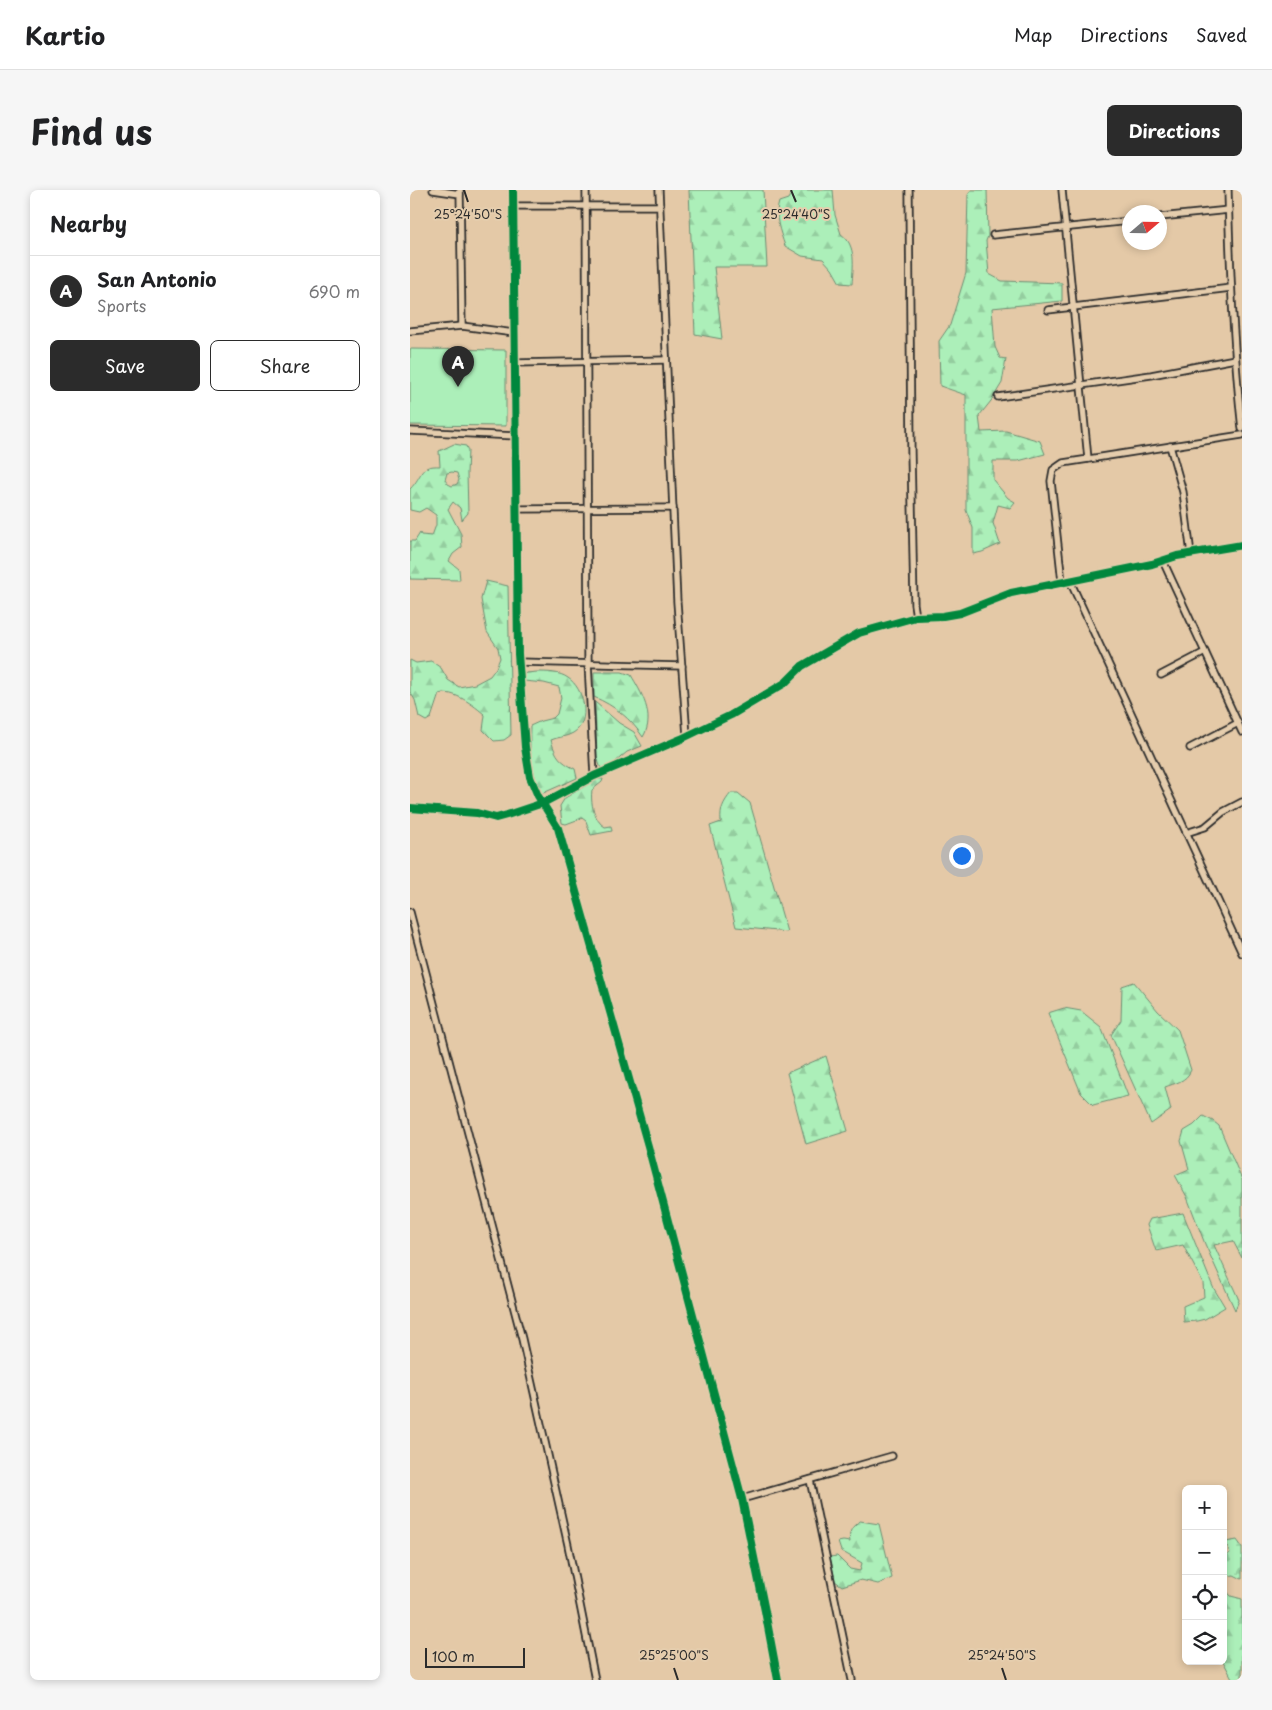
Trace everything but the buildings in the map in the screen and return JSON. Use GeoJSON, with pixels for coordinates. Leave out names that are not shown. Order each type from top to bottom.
{"type":"FeatureCollection","features":[{"type":"Feature","properties":{"kind":"street"},"geometry":{"type":"LineString","coordinates":[[433,190],[460,192],[462,326]]}},
{"type":"Feature","properties":{"kind":"street"},"geometry":{"type":"LineString","coordinates":[[513,190],[519,662],[525,748],[530,777],[538,796],[558,828],[651,1155],[742,1500],[778,1680]]}},
{"type":"Feature","properties":{"kind":"street"},"geometry":{"type":"LineString","coordinates":[[586,190],[588,663],[594,776]]}},
{"type":"Feature","properties":{"kind":"street"},"geometry":{"type":"LineString","coordinates":[[659,190],[677,602],[687,736]]}},
{"type":"Feature","properties":{"kind":"street"},"geometry":{"type":"LineString","coordinates":[[909,190],[911,462],[914,604],[916,617]]}},
{"type":"Feature","properties":{"kind":"street"},"geometry":{"type":"LineString","coordinates":[[1062,190],[1088,459]]}},
{"type":"Feature","properties":{"kind":"street"},"geometry":{"type":"LineString","coordinates":[[1228,190],[1235,359],[1242,429]]}},
{"type":"Feature","properties":{"kind":"street"},"geometry":{"type":"LineString","coordinates":[[513,206],[660,206]]}},
{"type":"Feature","properties":{"kind":"street"},"geometry":{"type":"LineString","coordinates":[[1167,216],[1229,210]]}},
{"type":"Feature","properties":{"kind":"street"},"geometry":{"type":"LineString","coordinates":[[993,235],[1122,221]]}},
{"type":"Feature","properties":{"kind":"street"},"geometry":{"type":"LineString","coordinates":[[1048,310],[1231,288]]}},
{"type":"Feature","properties":{"kind":"street"},"geometry":{"type":"LineString","coordinates":[[410,331],[462,326],[514,333]]}},
{"type":"Feature","properties":{"kind":"street"},"geometry":{"type":"LineString","coordinates":[[998,397],[1081,384],[1151,376],[1235,359]]}},
{"type":"Feature","properties":{"kind":"street"},"geometry":{"type":"LineString","coordinates":[[515,362],[666,360]]}},
{"type":"Feature","properties":{"kind":"street"},"geometry":{"type":"LineString","coordinates":[[410,432],[516,436]]}},
{"type":"Feature","properties":{"kind":"street"},"geometry":{"type":"LineString","coordinates":[[1062,582],[1051,481],[1053,470],[1063,463],[1242,435]]}},
{"type":"Feature","properties":{"kind":"street"},"geometry":{"type":"LineString","coordinates":[[1170,446],[1183,492],[1191,554]]}},
{"type":"Feature","properties":{"kind":"street"},"geometry":{"type":"LineString","coordinates":[[517,509],[673,508]]}},
{"type":"Feature","properties":{"kind":"street"},"geometry":{"type":"LineString","coordinates":[[410,808],[477,813],[496,818],[543,803],[594,776],[687,736],[785,683],[802,666],[859,633],[916,617],[960,613],[1011,593],[1070,582],[1191,554],[1242,545]]}},
{"type":"Feature","properties":{"kind":"street"},"geometry":{"type":"LineString","coordinates":[[1163,560],[1242,732]]}},
{"type":"Feature","properties":{"kind":"street"},"geometry":{"type":"LineString","coordinates":[[1070,582],[1242,953]]}},
{"type":"Feature","properties":{"kind":"street"},"geometry":{"type":"LineString","coordinates":[[1161,675],[1205,652]]}},
{"type":"Feature","properties":{"kind":"street"},"geometry":{"type":"LineString","coordinates":[[519,662],[682,666]]}},
{"type":"Feature","properties":{"kind":"street"},"geometry":{"type":"LineString","coordinates":[[1190,748],[1238,723]]}},
{"type":"Feature","properties":{"kind":"street"},"geometry":{"type":"LineString","coordinates":[[1186,833],[1205,827],[1223,812],[1242,802]]}},
{"type":"Feature","properties":{"kind":"street"},"geometry":{"type":"LineString","coordinates":[[410,912],[522,1339],[568,1545],[595,1680]]}},
{"type":"Feature","properties":{"kind":"street"},"geometry":{"type":"LineString","coordinates":[[742,1500],[892,1456]]}},
{"type":"Feature","properties":{"kind":"street"},"geometry":{"type":"LineString","coordinates":[[810,1480],[852,1680]]}},
{"type":"Feature","properties":{"kind":"green space"},"geometry":{"type":"Polygon","coordinates":[[[689,190],[763,190],[767,267],[714,267],[722,339],[695,334],[689,190]]]}},
{"type":"Feature","properties":{"kind":"green space"},"geometry":{"type":"Polygon","coordinates":[[[793,190],[833,190],[835,215],[841,234],[850,244],[852,250],[852,284],[840,283],[832,269],[823,259],[802,256],[785,246],[778,224],[777,213],[779,202],[788,199],[793,190]]]}},
{"type":"Feature","properties":{"kind":"green space"},"geometry":{"type":"Polygon","coordinates":[[[971,190],[987,190],[988,236],[986,241],[989,274],[1002,281],[1062,283],[1062,301],[992,308],[995,347],[1000,358],[1006,359],[1002,383],[979,416],[981,432],[1006,431],[1040,441],[1045,454],[1018,461],[993,461],[993,480],[1008,498],[1015,502],[1010,508],[998,505],[993,523],[1000,544],[973,554],[973,528],[966,510],[966,395],[940,386],[939,341],[950,325],[966,273],[968,195],[971,190]]]}},
{"type":"Feature","properties":{"kind":"green space"},"geometry":{"type":"Polygon","coordinates":[[[410,349],[506,350],[506,426],[410,425],[410,349]]]}},
{"type":"Feature","properties":{"kind":"green space"},"geometry":{"type":"Polygon","coordinates":[[[454,444],[466,446],[468,451],[468,513],[462,520],[460,508],[453,502],[448,509],[461,534],[462,547],[453,554],[449,561],[459,569],[460,580],[410,579],[410,541],[415,541],[420,533],[421,535],[432,536],[436,525],[436,515],[426,508],[419,512],[410,510],[410,489],[425,469],[440,466],[439,451],[454,444]],[[447,473],[445,480],[448,484],[452,486],[457,484],[459,480],[457,473],[447,473]]]}},
{"type":"Feature","properties":{"kind":"green space"},"geometry":{"type":"Polygon","coordinates":[[[486,581],[508,586],[511,735],[504,740],[494,741],[483,730],[485,715],[464,699],[451,694],[439,694],[431,718],[426,721],[419,717],[415,700],[410,692],[410,660],[416,663],[431,661],[441,668],[448,680],[459,687],[475,684],[490,676],[496,668],[500,658],[498,648],[487,632],[481,599],[486,581]]]}},
{"type":"Feature","properties":{"kind":"green space"},"geometry":{"type":"Polygon","coordinates":[[[537,672],[553,673],[568,678],[578,689],[584,705],[584,713],[579,728],[573,733],[551,740],[559,758],[575,769],[577,778],[541,794],[535,778],[532,761],[530,726],[553,718],[557,714],[561,698],[559,687],[524,681],[523,675],[537,672]]]}},
{"type":"Feature","properties":{"kind":"green space"},"geometry":{"type":"Polygon","coordinates":[[[594,672],[622,672],[631,675],[643,697],[648,713],[647,729],[643,737],[622,713],[594,697],[594,672]]]}},
{"type":"Feature","properties":{"kind":"green space"},"geometry":{"type":"Polygon","coordinates":[[[595,702],[619,723],[634,732],[642,746],[627,752],[614,763],[601,769],[597,757],[595,702]]]}},
{"type":"Feature","properties":{"kind":"green space"},"geometry":{"type":"Polygon","coordinates":[[[597,779],[603,779],[592,790],[594,811],[601,824],[605,827],[611,826],[612,831],[591,835],[586,821],[582,818],[566,824],[562,823],[560,806],[565,798],[597,779]]]}},
{"type":"Feature","properties":{"kind":"green space"},"geometry":{"type":"Polygon","coordinates":[[[731,793],[738,793],[750,803],[787,932],[736,927],[710,826],[721,822],[723,806],[731,793]]]}},
{"type":"Feature","properties":{"kind":"green space"},"geometry":{"type":"Polygon","coordinates":[[[1134,982],[1158,1011],[1178,1030],[1191,1070],[1183,1080],[1165,1087],[1171,1110],[1151,1124],[1111,1035],[1121,1020],[1122,986],[1134,982]]]}},
{"type":"Feature","properties":{"kind":"green space"},"geometry":{"type":"Polygon","coordinates":[[[1064,1008],[1081,1011],[1101,1027],[1128,1096],[1093,1105],[1081,1093],[1048,1013],[1064,1008]]]}},
{"type":"Feature","properties":{"kind":"green space"},"geometry":{"type":"Polygon","coordinates":[[[826,1056],[848,1131],[806,1144],[787,1073],[826,1056]]]}},
{"type":"Feature","properties":{"kind":"green space"},"geometry":{"type":"Polygon","coordinates":[[[1203,1116],[1219,1126],[1242,1180],[1242,1258],[1233,1241],[1214,1245],[1239,1300],[1235,1310],[1205,1244],[1187,1197],[1175,1175],[1189,1169],[1181,1141],[1184,1131],[1203,1116]]]}},
{"type":"Feature","properties":{"kind":"green space"},"geometry":{"type":"Polygon","coordinates":[[[1183,1213],[1213,1287],[1225,1307],[1205,1319],[1184,1322],[1183,1306],[1204,1297],[1203,1283],[1183,1245],[1156,1251],[1147,1225],[1150,1219],[1183,1213]]]}},
{"type":"Feature","properties":{"kind":"green space"},"geometry":{"type":"Polygon","coordinates":[[[860,1521],[879,1524],[892,1578],[878,1584],[861,1580],[842,1586],[835,1581],[830,1557],[837,1556],[850,1569],[860,1571],[862,1563],[841,1551],[838,1542],[850,1542],[851,1530],[860,1521]]]}},
{"type":"Feature","properties":{"kind":"green space"},"geometry":{"type":"Polygon","coordinates":[[[1237,1540],[1242,1547],[1242,1579],[1234,1575],[1227,1576],[1227,1555],[1230,1553],[1227,1542],[1237,1540]]]}},
{"type":"Feature","properties":{"kind":"green space"},"geometry":{"type":"Polygon","coordinates":[[[1227,1592],[1231,1596],[1242,1599],[1242,1680],[1233,1680],[1225,1665],[1227,1665],[1227,1592]]]}},
{"type":"Feature","properties":{"kind":"cycle path"},"geometry":{"type":"LineString","coordinates":[[513,190],[518,654],[525,747],[530,777],[538,796],[558,828],[648,1146],[742,1499],[778,1680]]}},
{"type":"Feature","properties":{"kind":"cycle path"},"geometry":{"type":"LineString","coordinates":[[410,808],[477,813],[496,818],[507,815],[543,803],[594,776],[681,739],[731,715],[785,683],[802,666],[859,633],[916,617],[960,613],[1011,593],[1152,564],[1177,556],[1242,545]]}},
{"type":"Feature","properties":{"kind":"place","name":"San Antonio"},"geometry":{"type":"Point","coordinates":[458,387]}}]}
